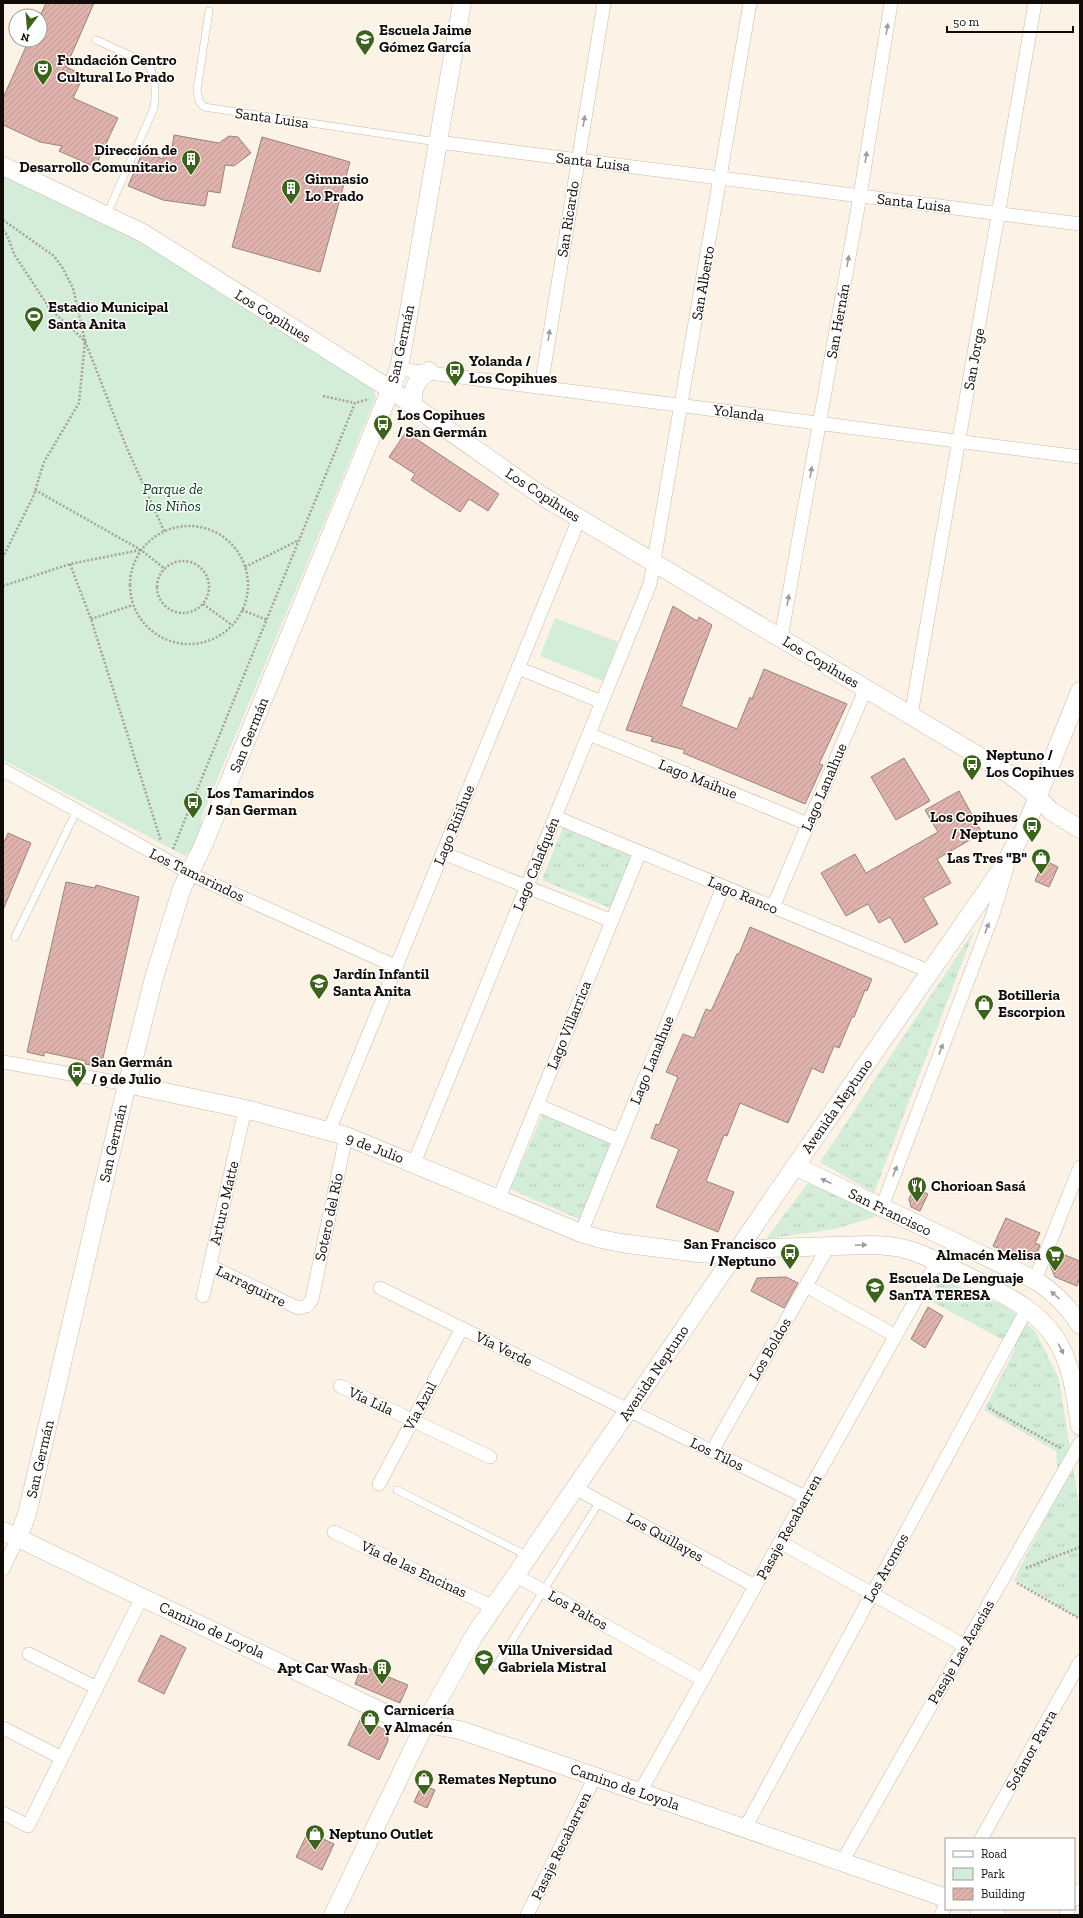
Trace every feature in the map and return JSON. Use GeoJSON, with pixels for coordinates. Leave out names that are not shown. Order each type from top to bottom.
{"type":"FeatureCollection","features":[{"type":"Feature","properties":{"kind":"street","name":"San Germán"},"geometry":{"type":"LineString","coordinates":[[10,1534],[27,1514],[127,1084],[154,978],[182,888],[205,841],[385,386],[398,368],[462,3]]}},
{"type":"Feature","properties":{"kind":"street","name":"San Ricardo"},"geometry":{"type":"LineString","coordinates":[[541,387],[577,160],[604,3]]}},
{"type":"Feature","properties":{"kind":"street","name":"San Alberto"},"geometry":{"type":"LineString","coordinates":[[654,563],[750,3]]}},
{"type":"Feature","properties":{"kind":"street","name":"San Hernán"},"geometry":{"type":"LineString","coordinates":[[781,638],[860,196],[891,3]]}},
{"type":"Feature","properties":{"kind":"street","name":"San Jorge"},"geometry":{"type":"LineString","coordinates":[[912,715],[1035,3]]}},
{"type":"Feature","properties":{"kind":"street","name":"Santa Luisa"},"geometry":{"type":"LineString","coordinates":[[438,142],[1080,224]]}},
{"type":"Feature","properties":{"kind":"street","name":"Los Copihues"},"geometry":{"type":"LineString","coordinates":[[3,166],[107,214],[143,233],[385,386],[542,496],[912,715],[1018,780],[1051,812],[1080,829]]}},
{"type":"Feature","properties":{"kind":"street","name":"Yolanda"},"geometry":{"type":"LineString","coordinates":[[398,368],[1080,457]]}},
{"type":"Feature","properties":{"kind":"street"},"geometry":{"type":"LineString","coordinates":[[414,407],[413,396],[415,387],[422,376],[429,372]]}},
{"type":"Feature","properties":{"kind":"street","name":"Lago Riñihue"},"geometry":{"type":"LineString","coordinates":[[338,1133],[396,966],[580,519]]}},
{"type":"Feature","properties":{"kind":"street","name":"Lago Calafquén"},"geometry":{"type":"LineString","coordinates":[[414,1163],[650,584],[654,563]]}},
{"type":"Feature","properties":{"kind":"street"},"geometry":{"type":"LineString","coordinates":[[518,668],[602,702]]}},
{"type":"Feature","properties":{"kind":"street","name":"Lago Lanalhue"},"geometry":{"type":"LineString","coordinates":[[773,907],[866,688]]}},
{"type":"Feature","properties":{"kind":"street","name":"Avenida Neptuno"},"geometry":{"type":"LineString","coordinates":[[333,1915],[425,1724],[447,1682],[493,1607],[795,1166],[931,972],[1012,853],[1026,826],[1080,691]]}},
{"type":"Feature","properties":{"kind":"street","name":"Lago Maihue"},"geometry":{"type":"LineString","coordinates":[[589,734],[808,824]]}},
{"type":"Feature","properties":{"kind":"street","name":"Los Tamarindos"},"geometry":{"type":"LineString","coordinates":[[3,770],[190,874],[396,966]]}},
{"type":"Feature","properties":{"kind":"street","name":"Lago Ranco"},"geometry":{"type":"LineString","coordinates":[[555,817],[931,972]]}},
{"type":"Feature","properties":{"kind":"street","name":"Lago Villarrica"},"geometry":{"type":"LineString","coordinates":[[499,1198],[640,852]]}},
{"type":"Feature","properties":{"kind":"street"},"geometry":{"type":"LineString","coordinates":[[443,853],[612,921]]}},
{"type":"Feature","properties":{"kind":"street","name":"Avenida Neptuno"},"geometry":{"type":"LineString","coordinates":[[882,1207],[992,914],[1012,853]]}},
{"type":"Feature","properties":{"kind":"street","name":"Lago Lanalhue"},"geometry":{"type":"LineString","coordinates":[[581,1233],[723,887]]}},
{"type":"Feature","properties":{"kind":"street","name":"9 de Julio"},"geometry":{"type":"LineString","coordinates":[[3,1062],[127,1084],[244,1109],[338,1133],[581,1233],[601,1239],[698,1253],[738,1251]]}},
{"type":"Feature","properties":{"kind":"street"},"geometry":{"type":"LineString","coordinates":[[537,1106],[619,1140]]}},
{"type":"Feature","properties":{"kind":"street","name":"Arturo Matte"},"geometry":{"type":"LineString","coordinates":[[203,1296],[244,1109]]}},
{"type":"Feature","properties":{"kind":"street","name":"Sotero del Río"},"geometry":{"type":"LineString","coordinates":[[312,1299],[338,1133]]}},
{"type":"Feature","properties":{"kind":"street","name":"San Francisco"},"geometry":{"type":"LineString","coordinates":[[795,1166],[1035,1280],[1057,1296],[1078,1319]]}},
{"type":"Feature","properties":{"kind":"street"},"geometry":{"type":"LineString","coordinates":[[1035,1280],[1080,1167]]}},
{"type":"Feature","properties":{"kind":"street","name":"San Francisco"},"geometry":{"type":"LineString","coordinates":[[738,1251],[771,1248],[882,1245],[909,1250],[996,1290],[1028,1309],[1051,1332],[1067,1362],[1072,1378],[1080,1426]]}},
{"type":"Feature","properties":{"kind":"street","name":"Los Boldos"},"geometry":{"type":"LineString","coordinates":[[712,1451],[828,1246]]}},
{"type":"Feature","properties":{"kind":"street","name":"Pasaje Recabarren"},"geometry":{"type":"LineString","coordinates":[[640,1792],[937,1262]]}},
{"type":"Feature","properties":{"kind":"street","name":"Larraguirre"},"geometry":{"type":"LineString","coordinates":[[210,1266],[298,1308],[307,1306],[312,1299]]}},
{"type":"Feature","properties":{"kind":"street"},"geometry":{"type":"LineString","coordinates":[[806,1286],[896,1336]]}},
{"type":"Feature","properties":{"kind":"street","name":"Vía Verde"},"geometry":{"type":"LineString","coordinates":[[380,1288],[628,1410]]}},
{"type":"Feature","properties":{"kind":"street","name":"Los Aromos"},"geometry":{"type":"LineString","coordinates":[[744,1828],[1028,1309]]}},
{"type":"Feature","properties":{"kind":"street","name":"Vía Azul"},"geometry":{"type":"LineString","coordinates":[[379,1484],[462,1328]]}},
{"type":"Feature","properties":{"kind":"street","name":"Vía Lila"},"geometry":{"type":"LineString","coordinates":[[340,1386],[490,1457]]}},
{"type":"Feature","properties":{"kind":"street","name":"Los Tilos"},"geometry":{"type":"LineString","coordinates":[[628,1410],[806,1497]]}},
{"type":"Feature","properties":{"kind":"street","name":"Pasaje Las Acacias"},"geometry":{"type":"LineString","coordinates":[[842,1862],[1080,1443]]}},
{"type":"Feature","properties":{"kind":"street","name":"Los Quillayes"},"geometry":{"type":"LineString","coordinates":[[575,1488],[755,1586]]}},
{"type":"Feature","properties":{"kind":"street","name":"Vía de las Encinas"},"geometry":{"type":"LineString","coordinates":[[334,1532],[493,1607]]}},
{"type":"Feature","properties":{"kind":"street"},"geometry":{"type":"LineString","coordinates":[[3,1569],[10,1534]]}},
{"type":"Feature","properties":{"kind":"street","name":"Camino de Loyola"},"geometry":{"type":"LineString","coordinates":[[10,1534],[393,1716],[425,1724],[460,1730],[945,1898]]}},
{"type":"Feature","properties":{"kind":"street"},"geometry":{"type":"LineString","coordinates":[[780,1542],[965,1646]]}},
{"type":"Feature","properties":{"kind":"street","name":"Los Paltos"},"geometry":{"type":"LineString","coordinates":[[515,1575],[703,1680]]}},
{"type":"Feature","properties":{"kind":"street"},"geometry":{"type":"LineString","coordinates":[[3,1813],[28,1826],[142,1597]]}},
{"type":"Feature","properties":{"kind":"street"},"geometry":{"type":"LineString","coordinates":[[29,1654],[97,1688]]}},
{"type":"Feature","properties":{"kind":"street","name":"Sofanor Parra"},"geometry":{"type":"LineString","coordinates":[[982,1838],[1080,1662]]}},
{"type":"Feature","properties":{"kind":"street"},"geometry":{"type":"LineString","coordinates":[[3,1728],[62,1758]]}},
{"type":"Feature","properties":{"kind":"street","name":"Pasaje Recabarren"},"geometry":{"type":"LineString","coordinates":[[527,1915],[595,1777]]}},
{"type":"Feature","properties":{"kind":"street"},"geometry":{"type":"LineString","coordinates":[[981,1910],[996,1915]]}},
{"type":"Feature","properties":{"kind":"lane","name":"Santa Luisa"},"geometry":{"type":"LineString","coordinates":[[208,11],[197,90],[199,101],[204,107],[438,142]]}},
{"type":"Feature","properties":{"kind":"lane"},"geometry":{"type":"LineString","coordinates":[[96,40],[148,63],[152,70],[156,97],[154,108],[107,214]]}},
{"type":"Feature","properties":{"kind":"lane"},"geometry":{"type":"LineString","coordinates":[[15,938],[77,810]]}},
{"type":"Feature","properties":{"kind":"lane"},"geometry":{"type":"LineString","coordinates":[[397,1490],[528,1556]]}},
{"type":"Feature","properties":{"kind":"lane"},"geometry":{"type":"LineString","coordinates":[[496,1666],[600,1501]]}},
{"type":"Feature","properties":{"kind":"path"},"geometry":{"type":"LineString","coordinates":[[3,220],[54,256],[62,267],[73,288],[85,341],[126,446],[164,531]]}},
{"type":"Feature","properties":{"kind":"path"},"geometry":{"type":"LineString","coordinates":[[3,230],[7,235],[14,254],[50,309],[85,341]]}},
{"type":"Feature","properties":{"kind":"path"},"geometry":{"type":"LineString","coordinates":[[3,557],[33,497],[44,462],[78,403],[85,341]]}},
{"type":"Feature","properties":{"kind":"path"},"geometry":{"type":"LineString","coordinates":[[323,396],[355,403],[371,398],[385,386]]}},
{"type":"Feature","properties":{"kind":"path"},"geometry":{"type":"LineString","coordinates":[[168,862],[355,403]]}},
{"type":"Feature","properties":{"kind":"path"},"geometry":{"type":"LineString","coordinates":[[35,490],[141,550],[165,569]]}},
{"type":"Feature","properties":{"kind":"path"},"geometry":{"type":"LineString","coordinates":[[182,526],[200,527],[216,533],[231,543],[242,558],[247,575],[247,593],[242,610],[232,625],[216,637],[197,643],[177,643],[158,635],[143,622],[133,605],[130,591],[130,576],[134,562],[148,542],[164,531],[182,526]]}},
{"type":"Feature","properties":{"kind":"path"},"geometry":{"type":"LineString","coordinates":[[245,568],[300,540]]}},
{"type":"Feature","properties":{"kind":"path"},"geometry":{"type":"LineString","coordinates":[[3,586],[70,564],[141,550]]}},
{"type":"Feature","properties":{"kind":"path"},"geometry":{"type":"LineString","coordinates":[[185,561],[200,567],[205,573],[209,589],[203,604],[196,609],[181,613],[172,610],[165,605],[157,590],[158,580],[165,569],[176,562],[185,561]]}},
{"type":"Feature","properties":{"kind":"path"},"geometry":{"type":"LineString","coordinates":[[70,564],[90,619],[168,862]]}},
{"type":"Feature","properties":{"kind":"path"},"geometry":{"type":"LineString","coordinates":[[203,604],[232,625]]}},
{"type":"Feature","properties":{"kind":"path"},"geometry":{"type":"LineString","coordinates":[[90,619],[133,605]]}},
{"type":"Feature","properties":{"kind":"path"},"geometry":{"type":"LineString","coordinates":[[242,610],[267,620]]}},
{"type":"Feature","properties":{"kind":"path"},"geometry":{"type":"LineString","coordinates":[[977,1401],[1072,1455]]}},
{"type":"Feature","properties":{"kind":"path"},"geometry":{"type":"LineString","coordinates":[[1004,1576],[1080,1546]]}},
{"type":"Feature","properties":{"kind":"path"},"geometry":{"type":"LineString","coordinates":[[1004,1576],[1080,1619]]}},
{"type":"Feature","properties":{"kind":"green space","name":"Parque de los Niños"},"geometry":{"type":"Polygon","coordinates":[[[3,176],[128,234],[372,386],[376,397],[202,816],[198,838],[185,856],[3,760],[3,176]]]}},
{"type":"Feature","properties":{"kind":"green space"},"geometry":{"type":"Polygon","coordinates":[[[555,618],[618,642],[603,681],[540,656],[555,618]]]}},
{"type":"Feature","properties":{"kind":"green space"},"geometry":{"type":"Polygon","coordinates":[[[563,827],[632,855],[610,908],[542,880],[563,827]]]}},
{"type":"Feature","properties":{"kind":"green space"},"geometry":{"type":"Polygon","coordinates":[[[975,929],[874,1193],[820,1162],[975,929]]]}},
{"type":"Feature","properties":{"kind":"green space"},"geometry":{"type":"Polygon","coordinates":[[[543,1114],[614,1143],[581,1220],[510,1189],[543,1114]]]}},
{"type":"Feature","properties":{"kind":"green space"},"geometry":{"type":"Polygon","coordinates":[[[808,1183],[881,1215],[835,1229],[766,1239],[808,1183]]]}},
{"type":"Feature","properties":{"kind":"green space"},"geometry":{"type":"Polygon","coordinates":[[[939,1278],[1008,1307],[1035,1331],[1059,1379],[1080,1511],[1080,1619],[1014,1580],[1059,1491],[1056,1451],[984,1410],[1016,1347],[929,1300],[939,1278]]]}},
{"type":"Feature","properties":{"kind":"building","name":"Fundación Centro Cultural Lo Prado"},"geometry":{"type":"Polygon","coordinates":[[[46,3],[94,3],[66,67],[84,75],[73,98],[118,118],[95,167],[59,151],[62,146],[40,142],[3,125],[3,98],[25,48],[48,48],[48,8],[44,8],[46,3]]]}},
{"type":"Feature","properties":{"kind":"building","name":"Dirección de Desarrollo Comunitario"},"geometry":{"type":"Polygon","coordinates":[[[174,135],[219,143],[229,136],[238,137],[251,153],[234,166],[225,165],[220,193],[208,191],[205,206],[163,200],[128,186],[143,151],[163,159],[165,147],[172,148],[174,135]]]}},
{"type":"Feature","properties":{"kind":"building","name":"Gimnasio Lo Prado"},"geometry":{"type":"Polygon","coordinates":[[[262,137],[350,162],[320,272],[232,247],[262,137]]]}},
{"type":"Feature","properties":{"kind":"building"},"geometry":{"type":"Polygon","coordinates":[[[406,432],[499,494],[488,511],[469,499],[460,512],[411,480],[415,474],[389,457],[406,432]]]}},
{"type":"Feature","properties":{"kind":"building"},"geometry":{"type":"Polygon","coordinates":[[[673,606],[697,621],[699,617],[712,625],[681,706],[737,729],[750,697],[752,699],[764,669],[847,704],[819,764],[823,765],[805,804],[683,753],[685,750],[651,741],[653,737],[626,730],[673,606]]]}},
{"type":"Feature","properties":{"kind":"building"},"geometry":{"type":"Polygon","coordinates":[[[904,758],[930,801],[896,820],[871,777],[904,758]]]}},
{"type":"Feature","properties":{"kind":"building"},"geometry":{"type":"Polygon","coordinates":[[[959,791],[982,833],[937,859],[951,883],[923,898],[938,924],[905,943],[890,917],[879,923],[868,904],[846,916],[821,873],[855,854],[866,873],[938,832],[925,810],[959,791]]]}},
{"type":"Feature","properties":{"kind":"building"},"geometry":{"type":"Polygon","coordinates":[[[8,833],[31,843],[3,910],[3,845],[8,833]]]}},
{"type":"Feature","properties":{"kind":"building"},"geometry":{"type":"Polygon","coordinates":[[[1044,860],[1058,867],[1049,887],[1035,881],[1044,860]]]}},
{"type":"Feature","properties":{"kind":"building"},"geometry":{"type":"Polygon","coordinates":[[[66,882],[95,888],[96,885],[139,897],[101,1067],[85,1064],[86,1061],[44,1052],[44,1056],[27,1052],[66,882]]]}},
{"type":"Feature","properties":{"kind":"building"},"geometry":{"type":"Polygon","coordinates":[[[750,927],[872,979],[867,991],[865,990],[854,1017],[852,1017],[839,1048],[834,1046],[823,1073],[812,1068],[788,1123],[740,1103],[727,1136],[724,1135],[706,1181],[734,1192],[718,1232],[656,1207],[679,1149],[651,1138],[656,1124],[659,1125],[678,1077],[666,1072],[683,1034],[694,1038],[706,1009],[711,1011],[737,954],[739,954],[750,927]]]}},
{"type":"Feature","properties":{"kind":"building","name":"Chorioan Sasá"},"geometry":{"type":"Polygon","coordinates":[[[914,1187],[928,1194],[920,1211],[911,1207],[909,1199],[914,1187]]]}},
{"type":"Feature","properties":{"kind":"building"},"geometry":{"type":"Polygon","coordinates":[[[1006,1218],[1040,1233],[1035,1243],[1040,1245],[1038,1251],[1022,1258],[993,1246],[1006,1218]]]}},
{"type":"Feature","properties":{"kind":"building"},"geometry":{"type":"Polygon","coordinates":[[[1055,1251],[1080,1261],[1080,1277],[1077,1286],[1055,1277],[1050,1265],[1055,1251]]]}},
{"type":"Feature","properties":{"kind":"building"},"geometry":{"type":"Polygon","coordinates":[[[786,1277],[798,1283],[784,1308],[751,1291],[757,1278],[786,1277]]]}},
{"type":"Feature","properties":{"kind":"building"},"geometry":{"type":"Polygon","coordinates":[[[928,1307],[943,1316],[925,1348],[911,1339],[928,1307]]]}},
{"type":"Feature","properties":{"kind":"building"},"geometry":{"type":"Polygon","coordinates":[[[161,1635],[186,1648],[164,1694],[138,1681],[161,1635]]]}},
{"type":"Feature","properties":{"kind":"building","name":"Apt Car Wash"},"geometry":{"type":"Polygon","coordinates":[[[362,1666],[408,1685],[400,1703],[355,1684],[362,1666]]]}},
{"type":"Feature","properties":{"kind":"building","name":"Carnicería y Almacén"},"geometry":{"type":"Polygon","coordinates":[[[361,1718],[387,1731],[388,1741],[379,1760],[348,1745],[361,1718]]]}},
{"type":"Feature","properties":{"kind":"building","name":"Remates Neptuno"},"geometry":{"type":"Polygon","coordinates":[[[422,1785],[435,1790],[427,1808],[414,1802],[422,1785]]]}},
{"type":"Feature","properties":{"kind":"building","name":"Neptuno Outlet"},"geometry":{"type":"Polygon","coordinates":[[[308,1832],[334,1844],[322,1870],[296,1857],[308,1832]]]}},
{"type":"Feature","properties":{"kind":"place","name":"Escuela Jaime Gómez García"},"geometry":{"type":"Point","coordinates":[365,56]}},
{"type":"Feature","properties":{"kind":"place","name":"Fundación Centro Cultural Lo Prado"},"geometry":{"type":"Point","coordinates":[43,86]}},
{"type":"Feature","properties":{"kind":"place","name":"Dirección de Desarrollo Comunitario"},"geometry":{"type":"Point","coordinates":[191,176]}},
{"type":"Feature","properties":{"kind":"place","name":"Gimnasio Lo Prado"},"geometry":{"type":"Point","coordinates":[291,205]}},
{"type":"Feature","properties":{"kind":"place","name":"Estadio Municipal Santa Anita"},"geometry":{"type":"Point","coordinates":[34,333]}},
{"type":"Feature","properties":{"kind":"place","name":"Yolanda / Los Copihues"},"geometry":{"type":"Point","coordinates":[455,387]}},
{"type":"Feature","properties":{"kind":"place","name":"Los Copihues / San Germán"},"geometry":{"type":"Point","coordinates":[383,441]}},
{"type":"Feature","properties":{"kind":"place","name":"Neptuno / Los Copihues"},"geometry":{"type":"Point","coordinates":[972,781]}},
{"type":"Feature","properties":{"kind":"place","name":"Los Tamarindos / San German"},"geometry":{"type":"Point","coordinates":[193,819]}},
{"type":"Feature","properties":{"kind":"place","name":"Los Copihues / Neptuno"},"geometry":{"type":"Point","coordinates":[1032,843]}},
{"type":"Feature","properties":{"kind":"place","name":"Las Tres \"B\""},"geometry":{"type":"Point","coordinates":[1041,875]}},
{"type":"Feature","properties":{"kind":"place","name":"Jardín Infantil Santa Anita"},"geometry":{"type":"Point","coordinates":[319,1000]}},
{"type":"Feature","properties":{"kind":"place","name":"Botilleria Escorpion"},"geometry":{"type":"Point","coordinates":[984,1021]}},
{"type":"Feature","properties":{"kind":"place","name":"San Germán / 9 de Julio"},"geometry":{"type":"Point","coordinates":[77,1088]}},
{"type":"Feature","properties":{"kind":"place","name":"Chorioan Sasá"},"geometry":{"type":"Point","coordinates":[917,1203]}},
{"type":"Feature","properties":{"kind":"place","name":"San Francisco / Neptuno"},"geometry":{"type":"Point","coordinates":[790,1270]}},
{"type":"Feature","properties":{"kind":"place","name":"Almacén Melisa"},"geometry":{"type":"Point","coordinates":[1055,1272]}},
{"type":"Feature","properties":{"kind":"place","name":"Escuela De Lenguaje SanTA TERESA"},"geometry":{"type":"Point","coordinates":[875,1304]}},
{"type":"Feature","properties":{"kind":"place","name":"Villa Universidad Gabriela Mistral"},"geometry":{"type":"Point","coordinates":[484,1676]}},
{"type":"Feature","properties":{"kind":"place","name":"Apt Car Wash"},"geometry":{"type":"Point","coordinates":[382,1685]}},
{"type":"Feature","properties":{"kind":"place","name":"Carnicería y Almacén"},"geometry":{"type":"Point","coordinates":[370,1736]}},
{"type":"Feature","properties":{"kind":"place","name":"Remates Neptuno"},"geometry":{"type":"Point","coordinates":[424,1796]}},
{"type":"Feature","properties":{"kind":"place","name":"Neptuno Outlet"},"geometry":{"type":"Point","coordinates":[315,1851]}}]}
